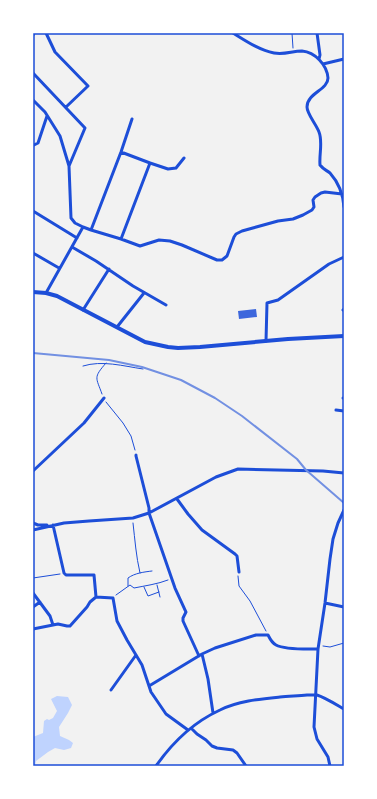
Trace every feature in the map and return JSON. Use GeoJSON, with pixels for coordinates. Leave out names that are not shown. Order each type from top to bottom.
{"type":"FeatureCollection","features":[{"type":"Feature","properties":{"kind":"street"},"geometry":{"type":"LineString","coordinates":[[46,33],[55,52],[88,86],[66,107]]}},
{"type":"Feature","properties":{"kind":"street"},"geometry":{"type":"LineString","coordinates":[[233,33],[261,49],[284,54],[303,51],[319,59],[323,64],[328,79],[326,84],[308,101],[307,107],[319,132],[320,165],[330,173],[340,189],[344,208]]}},
{"type":"Feature","properties":{"kind":"street"},"geometry":{"type":"LineString","coordinates":[[317,33],[320,55],[319,59]]}},
{"type":"Feature","properties":{"kind":"street"},"geometry":{"type":"LineString","coordinates":[[323,64],[344,60]]}},
{"type":"Feature","properties":{"kind":"street"},"geometry":{"type":"LineString","coordinates":[[33,73],[85,128],[69,166]]}},
{"type":"Feature","properties":{"kind":"street"},"geometry":{"type":"LineString","coordinates":[[33,100],[45,112],[60,136],[69,166],[71,218],[75,223],[83,227],[140,246],[159,240],[170,241],[191,248],[211,258],[222,260],[227,256],[236,234],[242,231],[278,221],[293,219],[303,215],[312,210],[314,206],[313,200],[321,193],[342,194]]}},
{"type":"Feature","properties":{"kind":"street"},"geometry":{"type":"LineString","coordinates":[[33,146],[38,143],[47,116]]}},
{"type":"Feature","properties":{"kind":"street"},"geometry":{"type":"LineString","coordinates":[[91,230],[121,152],[132,118]]}},
{"type":"Feature","properties":{"kind":"street"},"geometry":{"type":"LineString","coordinates":[[121,152],[168,169],[176,168],[184,158]]}},
{"type":"Feature","properties":{"kind":"street"},"geometry":{"type":"LineString","coordinates":[[121,239],[150,163]]}},
{"type":"Feature","properties":{"kind":"street"},"geometry":{"type":"LineString","coordinates":[[33,218],[34,212],[77,238]]}},
{"type":"Feature","properties":{"kind":"street"},"geometry":{"type":"LineString","coordinates":[[46,294],[83,227]]}},
{"type":"Feature","properties":{"kind":"street"},"geometry":{"type":"LineString","coordinates":[[72,247],[144,293],[166,305]]}},
{"type":"Feature","properties":{"kind":"street"},"geometry":{"type":"LineString","coordinates":[[33,252],[59,268]]}},
{"type":"Feature","properties":{"kind":"street"},"geometry":{"type":"LineString","coordinates":[[266,341],[267,303],[278,300],[329,264],[344,257]]}},
{"type":"Feature","properties":{"kind":"street"},"geometry":{"type":"LineString","coordinates":[[83,310],[109,270]]}},
{"type":"Feature","properties":{"kind":"street"},"geometry":{"type":"LineString","coordinates":[[33,292],[57,296],[145,342],[168,347],[200,347],[344,336]]}},
{"type":"Feature","properties":{"kind":"street"},"geometry":{"type":"LineString","coordinates":[[117,327],[144,293]]}},
{"type":"Feature","properties":{"kind":"street"},"geometry":{"type":"LineString","coordinates":[[33,471],[84,423],[104,398]]}},
{"type":"Feature","properties":{"kind":"street"},"geometry":{"type":"LineString","coordinates":[[336,410],[344,411]]}},
{"type":"Feature","properties":{"kind":"street"},"geometry":{"type":"LineString","coordinates":[[136,455],[149,513],[172,578],[186,612],[183,621],[201,655],[208,679],[213,713]]}},
{"type":"Feature","properties":{"kind":"street"},"geometry":{"type":"LineString","coordinates":[[33,530],[64,523],[133,518],[149,513],[216,477],[238,469],[323,471],[344,473]]}},
{"type":"Feature","properties":{"kind":"street"},"geometry":{"type":"LineString","coordinates":[[177,499],[202,530],[236,554],[239,572]]}},
{"type":"Feature","properties":{"kind":"street"},"geometry":{"type":"LineString","coordinates":[[330,766],[328,757],[317,739],[314,727],[318,648],[333,539],[344,510]]}},
{"type":"Feature","properties":{"kind":"street"},"geometry":{"type":"LineString","coordinates":[[33,523],[38,525],[53,525]]}},
{"type":"Feature","properties":{"kind":"street"},"geometry":{"type":"LineString","coordinates":[[53,525],[64,573],[66,575],[94,575],[96,597]]}},
{"type":"Feature","properties":{"kind":"street"},"geometry":{"type":"LineString","coordinates":[[33,593],[50,616],[53,625]]}},
{"type":"Feature","properties":{"kind":"street"},"geometry":{"type":"LineString","coordinates":[[33,629],[58,624],[70,626],[96,597],[113,598],[117,621],[142,665],[151,692],[166,714],[206,740],[212,746],[234,750],[246,766]]}},
{"type":"Feature","properties":{"kind":"street"},"geometry":{"type":"LineString","coordinates":[[33,607],[40,602]]}},
{"type":"Feature","properties":{"kind":"street"},"geometry":{"type":"LineString","coordinates":[[325,603],[344,608]]}},
{"type":"Feature","properties":{"kind":"street"},"geometry":{"type":"LineString","coordinates":[[149,686],[215,648],[256,635],[268,635],[275,645],[285,648],[318,648]]}},
{"type":"Feature","properties":{"kind":"street"},"geometry":{"type":"LineString","coordinates":[[111,690],[136,654]]}},
{"type":"Feature","properties":{"kind":"street"},"geometry":{"type":"LineString","coordinates":[[156,766],[163,755],[189,729],[221,709],[252,700],[316,695],[344,709]]}},
{"type":"Feature","properties":{"kind":"path"},"geometry":{"type":"LineString","coordinates":[[292,33],[294,52]]}},
{"type":"Feature","properties":{"kind":"path"},"geometry":{"type":"LineString","coordinates":[[83,366],[88,364],[106,363],[143,370]]}},
{"type":"Feature","properties":{"kind":"path"},"geometry":{"type":"LineString","coordinates":[[106,363],[98,372],[96,378],[97,382],[104,398],[131,436],[136,455]]}},
{"type":"Feature","properties":{"kind":"path"},"geometry":{"type":"LineString","coordinates":[[133,518],[140,573]]}},
{"type":"Feature","properties":{"kind":"path"},"geometry":{"type":"LineString","coordinates":[[128,586],[128,578],[132,575],[152,571]]}},
{"type":"Feature","properties":{"kind":"path"},"geometry":{"type":"LineString","coordinates":[[239,572],[239,586],[250,601],[268,635]]}},
{"type":"Feature","properties":{"kind":"path"},"geometry":{"type":"LineString","coordinates":[[33,578],[64,573]]}},
{"type":"Feature","properties":{"kind":"path"},"geometry":{"type":"LineString","coordinates":[[128,586],[130,585],[134,588],[172,578]]}},
{"type":"Feature","properties":{"kind":"path"},"geometry":{"type":"LineString","coordinates":[[157,585],[160,597]]}},
{"type":"Feature","properties":{"kind":"path"},"geometry":{"type":"LineString","coordinates":[[113,598],[128,586]]}},
{"type":"Feature","properties":{"kind":"path"},"geometry":{"type":"LineString","coordinates":[[144,586],[148,596],[159,592]]}},
{"type":"Feature","properties":{"kind":"path"},"geometry":{"type":"LineString","coordinates":[[318,648],[330,647],[344,643]]}},
{"type":"Feature","properties":{"kind":"water"},"geometry":{"type":"Polygon","coordinates":[[[57,696],[68,697],[72,705],[59,727],[60,736],[73,743],[71,748],[64,750],[55,748],[48,752],[36,761],[35,766],[33,766],[33,737],[43,733],[44,721],[53,718],[57,711],[51,699],[57,696]]]}},
{"type":"Feature","properties":{"kind":"building"},"geometry":{"type":"Polygon","coordinates":[[[256,309],[257,317],[239,319],[238,311],[256,309]]]}},
{"type":"Feature","properties":{"kind":"railway"},"geometry":{"type":"LineString","coordinates":[[33,353],[109,360],[142,367],[181,380],[215,398],[242,416],[297,459],[306,470],[344,503]]}}]}
